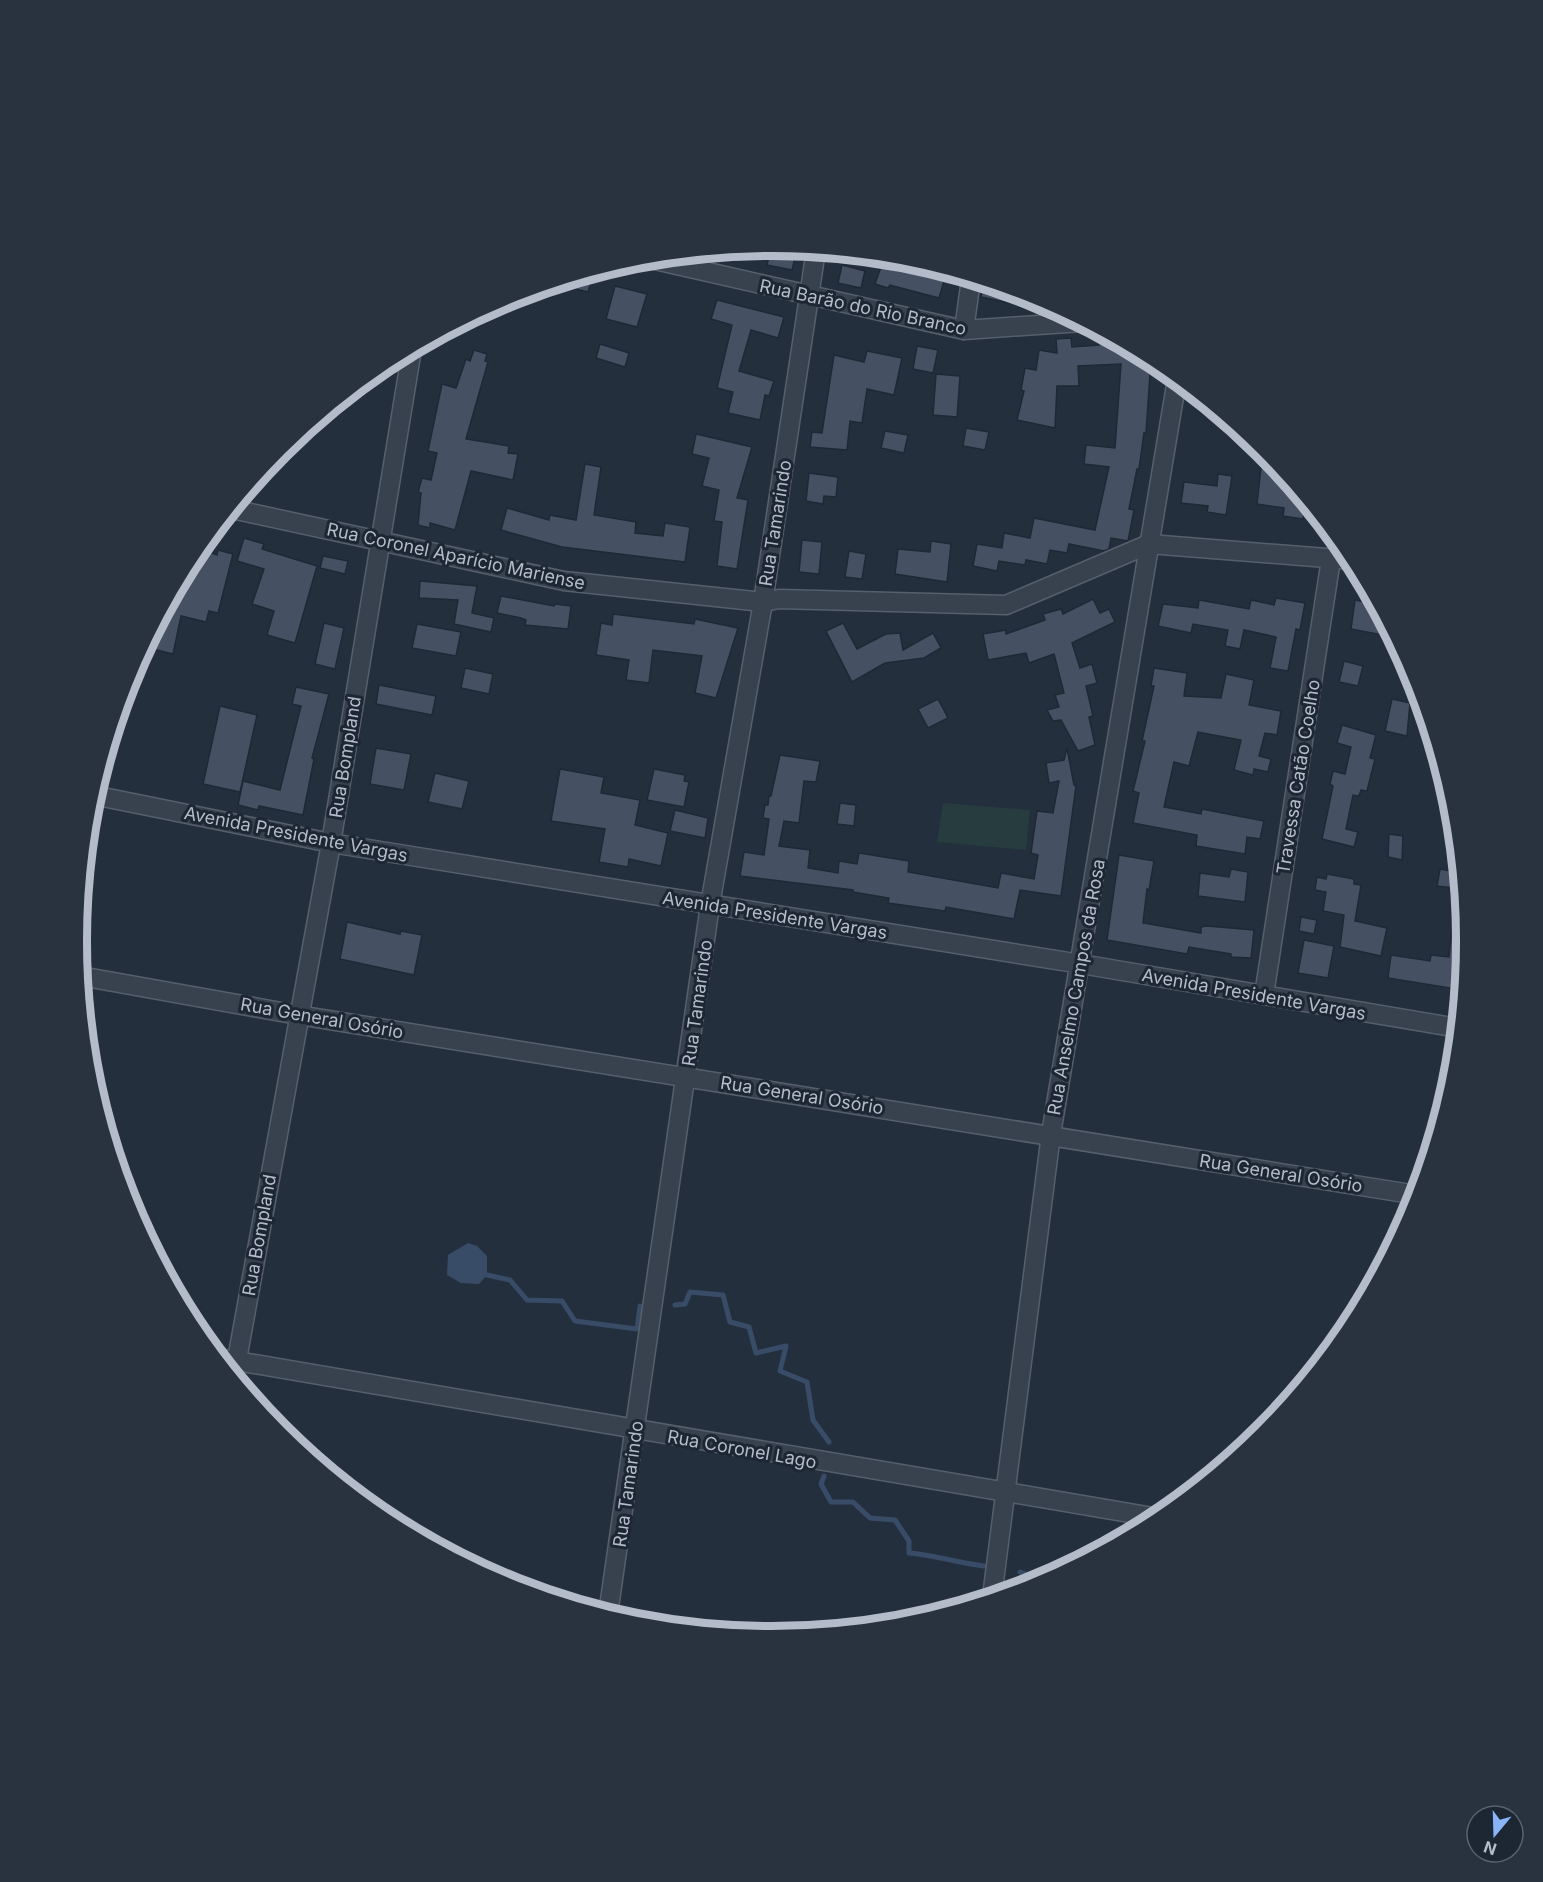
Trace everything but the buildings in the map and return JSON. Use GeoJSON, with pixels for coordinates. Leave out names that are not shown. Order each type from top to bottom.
{"type":"FeatureCollection","features":[{"type":"Feature","properties":{"kind":"street","name":"Rua Tamarindo"},"geometry":{"type":"LineString","coordinates":[[610,1606],[710,905],[763,602],[815,258]]}},
{"type":"Feature","properties":{"kind":"street","name":"Rua Barão do Rio Branco"},"geometry":{"type":"LineString","coordinates":[[671,264],[809,297],[964,330],[1065,323]]}},
{"type":"Feature","properties":{"kind":"street"},"geometry":{"type":"LineString","coordinates":[[964,330],[970,286]]}},
{"type":"Feature","properties":{"kind":"street","name":"Rua Bompland"},"geometry":{"type":"LineString","coordinates":[[231,1361],[331,843],[410,360]]}},
{"type":"Feature","properties":{"kind":"street","name":"Rua Anselmo Campos da Rosa"},"geometry":{"type":"LineString","coordinates":[[993,1589],[1051,1134],[1175,389]]}},
{"type":"Feature","properties":{"kind":"street","name":"Rua Coronel Aparício Mariense"},"geometry":{"type":"LineString","coordinates":[[239,511],[564,581],[763,602],[779,599],[1006,605],[1149,544],[1340,559]]}},
{"type":"Feature","properties":{"kind":"street","name":"Travessa Catão Coelho"},"geometry":{"type":"LineString","coordinates":[[1264,996],[1331,559]]}},
{"type":"Feature","properties":{"kind":"street","name":"Avenida Presidente Vargas"},"geometry":{"type":"LineString","coordinates":[[102,797],[331,843],[1081,964],[1450,1027]]}},
{"type":"Feature","properties":{"kind":"street","name":"Rua General Osório"},"geometry":{"type":"LineString","coordinates":[[88,977],[298,1015],[1051,1134],[1408,1193]]}},
{"type":"Feature","properties":{"kind":"street","name":"Rua Coronel Lago"},"geometry":{"type":"LineString","coordinates":[[235,1366],[1143,1516]]}},
{"type":"Feature","properties":{"kind":"green space"},"geometry":{"type":"Polygon","coordinates":[[[943,803],[1030,810],[1026,850],[937,842],[943,803]]]}},
{"type":"Feature","properties":{"kind":"water"},"geometry":{"type":"Polygon","coordinates":[[[468,1243],[477,1246],[487,1256],[487,1275],[479,1284],[461,1283],[447,1275],[448,1255],[468,1243]]]}},
{"type":"Feature","properties":{"kind":"waterway"},"geometry":{"type":"LineString","coordinates":[[487,1275],[510,1280],[527,1300],[562,1301],[575,1321],[637,1329],[640,1306]]}},
{"type":"Feature","properties":{"kind":"waterway"},"geometry":{"type":"LineString","coordinates":[[675,1305],[685,1304],[690,1292],[723,1295],[730,1322],[749,1327],[756,1353],[786,1346],[780,1371],[807,1382],[813,1420],[829,1442]]}},
{"type":"Feature","properties":{"kind":"waterway"},"geometry":{"type":"LineString","coordinates":[[824,1476],[821,1484],[831,1502],[853,1502],[870,1518],[895,1520],[909,1541],[909,1553],[984,1566]]}},
{"type":"Feature","properties":{"kind":"waterway"},"geometry":{"type":"LineString","coordinates":[[1020,1572],[1028,1575]]}}]}
